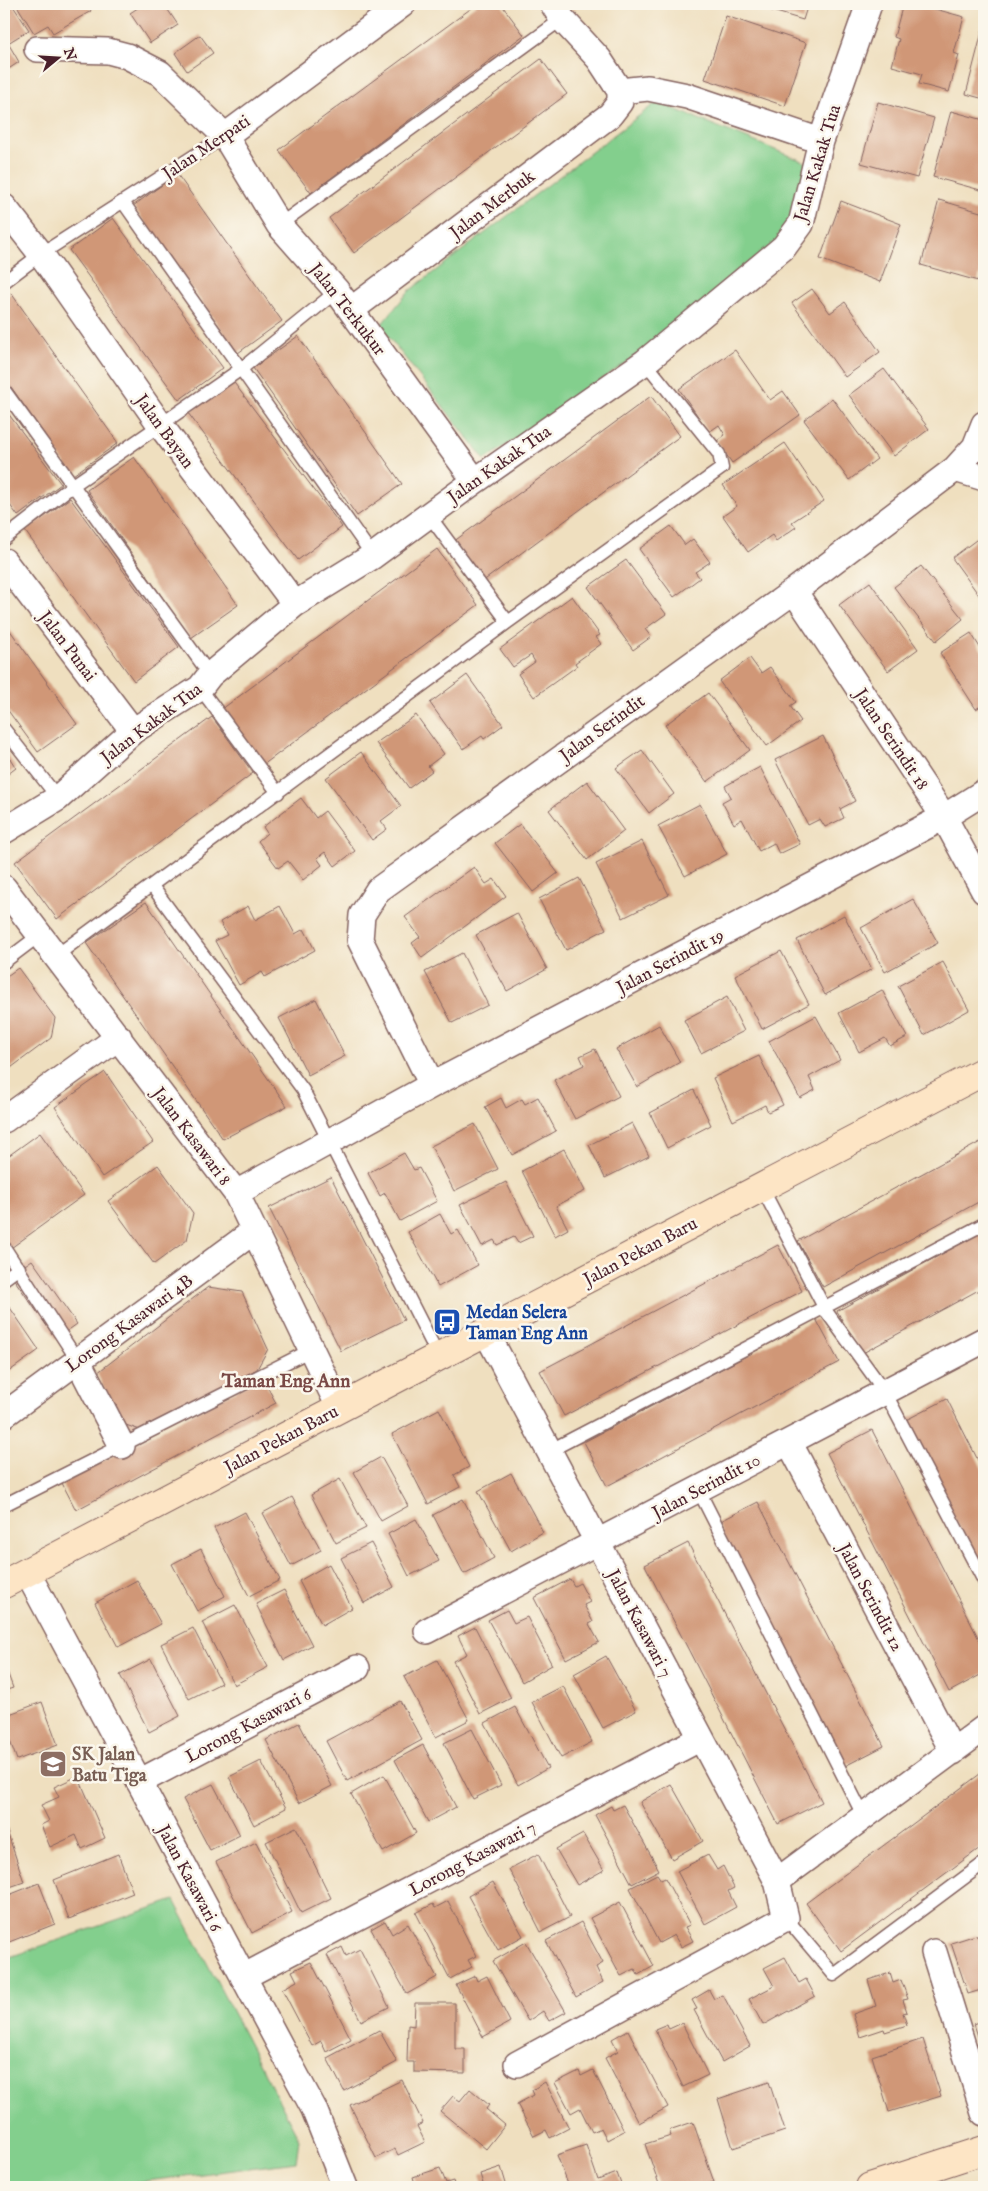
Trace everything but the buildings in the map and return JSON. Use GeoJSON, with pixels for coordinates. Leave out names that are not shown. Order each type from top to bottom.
{"type":"FeatureCollection","features":[{"type":"Feature","properties":{"kind":"street","name":"Jalan Merpati"},"geometry":{"type":"LineString","coordinates":[[224,136],[403,4]]}},
{"type":"Feature","properties":{"kind":"street","name":"Jalan Kakak Tua"},"geometry":{"type":"LineString","coordinates":[[4,831],[58,798],[133,731],[205,682],[295,604],[373,556],[428,514],[645,362],[784,247],[801,224],[821,142],[869,4]]}},
{"type":"Feature","properties":{"kind":"street"},"geometry":{"type":"LineString","coordinates":[[557,12],[599,59],[620,91],[648,88],[687,96],[821,142]]}},
{"type":"Feature","properties":{"kind":"street","name":"Jalan Terkukur"},"geometry":{"type":"LineString","coordinates":[[37,49],[108,51],[127,56],[160,73],[224,136],[279,225],[344,300],[475,481]]}},
{"type":"Feature","properties":{"kind":"street","name":"Jalan Merbuk"},"geometry":{"type":"LineString","coordinates":[[344,300],[610,115],[620,102],[620,91]]}},
{"type":"Feature","properties":{"kind":"street","name":"Jalan Bayan"},"geometry":{"type":"LineString","coordinates":[[4,207],[41,254],[160,426],[295,604]]}},
{"type":"Feature","properties":{"kind":"street","name":"Jalan Serindit"},"geometry":{"type":"LineString","coordinates":[[432,1085],[360,940],[362,915],[378,890],[794,591],[955,469],[975,447],[984,424]]}},
{"type":"Feature","properties":{"kind":"street"},"geometry":{"type":"LineString","coordinates":[[955,469],[984,478]]}},
{"type":"Feature","properties":{"kind":"street","name":"Jalan Punai"},"geometry":{"type":"LineString","coordinates":[[4,561],[133,731]]}},
{"type":"Feature","properties":{"kind":"street","name":"Jalan Serindit 18"},"geometry":{"type":"LineString","coordinates":[[794,591],[944,817],[984,891]]}},
{"type":"Feature","properties":{"kind":"street","name":"Jalan Serindit 19"},"geometry":{"type":"LineString","coordinates":[[236,1193],[432,1085],[944,817],[984,792]]}},
{"type":"Feature","properties":{"kind":"street","name":"Jalan Kasawari 8"},"geometry":{"type":"LineString","coordinates":[[4,888],[41,934],[236,1193],[340,1409]]}},
{"type":"Feature","properties":{"kind":"street"},"geometry":{"type":"LineString","coordinates":[[4,1120],[119,1038]]}},
{"type":"Feature","properties":{"kind":"street","name":"Jalan Pekan Baru"},"geometry":{"type":"LineString","coordinates":[[4,1584],[984,1071]]}},
{"type":"Feature","properties":{"kind":"street","name":"Lorong Kasawari 4B"},"geometry":{"type":"LineString","coordinates":[[4,1415],[254,1231]]}},
{"type":"Feature","properties":{"kind":"street","name":"Jalan Kasawari 7"},"geometry":{"type":"LineString","coordinates":[[486,1332],[778,1881],[786,1918]]}},
{"type":"Feature","properties":{"kind":"street","name":"Jalan Serindit 10"},"geometry":{"type":"LineString","coordinates":[[427,1631],[884,1392],[982,1346]]}},
{"type":"Feature","properties":{"kind":"street"},"geometry":{"type":"LineString","coordinates":[[78,1361],[122,1446]]}},
{"type":"Feature","properties":{"kind":"street","name":"Jalan Serindit 12"},"geometry":{"type":"LineString","coordinates":[[789,1442],[952,1752]]}},
{"type":"Feature","properties":{"kind":"street","name":"Jalan Kasawari 6"},"geometry":{"type":"LineString","coordinates":[[28,1572],[314,2109],[345,2187]]}},
{"type":"Feature","properties":{"kind":"street","name":"Lorong Kasawari 6"},"geometry":{"type":"LineString","coordinates":[[139,1782],[357,1668]]}},
{"type":"Feature","properties":{"kind":"street"},"geometry":{"type":"LineString","coordinates":[[778,1881],[984,1728]]}},
{"type":"Feature","properties":{"kind":"street","name":"Lorong Kasawari 7"},"geometry":{"type":"LineString","coordinates":[[243,1977],[701,1738]]}},
{"type":"Feature","properties":{"kind":"street"},"geometry":{"type":"LineString","coordinates":[[517,2064],[786,1918]]}},
{"type":"Feature","properties":{"kind":"street"},"geometry":{"type":"LineString","coordinates":[[934,1952],[984,2113]]}},
{"type":"Feature","properties":{"kind":"street"},"geometry":{"type":"LineString","coordinates":[[877,2186],[984,2150]]}},
{"type":"Feature","properties":{"kind":"lane"},"geometry":{"type":"LineString","coordinates":[[279,225],[557,12]]}},
{"type":"Feature","properties":{"kind":"lane","name":"Jalan Merpati"},"geometry":{"type":"LineString","coordinates":[[4,282],[41,254],[224,136]]}},
{"type":"Feature","properties":{"kind":"lane"},"geometry":{"type":"LineString","coordinates":[[123,202],[373,556]]}},
{"type":"Feature","properties":{"kind":"lane"},"geometry":{"type":"LineString","coordinates":[[4,539],[72,486],[344,300]]}},
{"type":"Feature","properties":{"kind":"lane"},"geometry":{"type":"LineString","coordinates":[[57,956],[508,622],[722,468],[719,454],[645,362]]}},
{"type":"Feature","properties":{"kind":"lane"},"geometry":{"type":"LineString","coordinates":[[4,390],[72,486],[278,793]]}},
{"type":"Feature","properties":{"kind":"lane"},"geometry":{"type":"LineString","coordinates":[[428,514],[508,622]]}},
{"type":"Feature","properties":{"kind":"lane"},"geometry":{"type":"LineString","coordinates":[[4,729],[58,798]]}},
{"type":"Feature","properties":{"kind":"lane"},"geometry":{"type":"LineString","coordinates":[[152,886],[303,1090],[440,1357]]}},
{"type":"Feature","properties":{"kind":"lane"},"geometry":{"type":"LineString","coordinates":[[4,962],[41,934]]}},
{"type":"Feature","properties":{"kind":"lane"},"geometry":{"type":"LineString","coordinates":[[762,1188],[824,1308],[884,1392],[984,1581]]}},
{"type":"Feature","properties":{"kind":"lane"},"geometry":{"type":"LineString","coordinates":[[549,1451],[984,1224]]}},
{"type":"Feature","properties":{"kind":"lane"},"geometry":{"type":"LineString","coordinates":[[4,1247],[78,1361]]}},
{"type":"Feature","properties":{"kind":"lane"},"geometry":{"type":"LineString","coordinates":[[4,1279],[19,1268]]}},
{"type":"Feature","properties":{"kind":"lane"},"geometry":{"type":"LineString","coordinates":[[4,1505],[311,1350]]}},
{"type":"Feature","properties":{"kind":"lane"},"geometry":{"type":"LineString","coordinates":[[698,1489],[864,1817]]}},
{"type":"Feature","properties":{"kind":"lane"},"geometry":{"type":"LineString","coordinates":[[786,1918],[834,1975],[984,1863]]}},
{"type":"Feature","properties":{"kind":"green space"},"geometry":{"type":"Polygon","coordinates":[[[657,102],[810,164],[811,207],[757,272],[485,460],[380,326],[409,291],[657,102]]]}},
{"type":"Feature","properties":{"kind":"green space"},"geometry":{"type":"Polygon","coordinates":[[[174,1900],[299,2139],[296,2162],[100,2187],[4,2187],[4,1959],[174,1900]]]}},
{"type":"Feature","properties":{"kind":"place","name":"Medan Selera Taman Eng Ann"},"geometry":{"type":"Point","coordinates":[447,1322]}},
{"type":"Feature","properties":{"kind":"place","name":"SK Jalan Batu Tiga"},"geometry":{"type":"Point","coordinates":[53,1764]}},
{"type":"Feature","properties":{"kind":"district","name":"Taman Eng Ann"},"geometry":{"type":"Point","coordinates":[286,1380]}}]}
